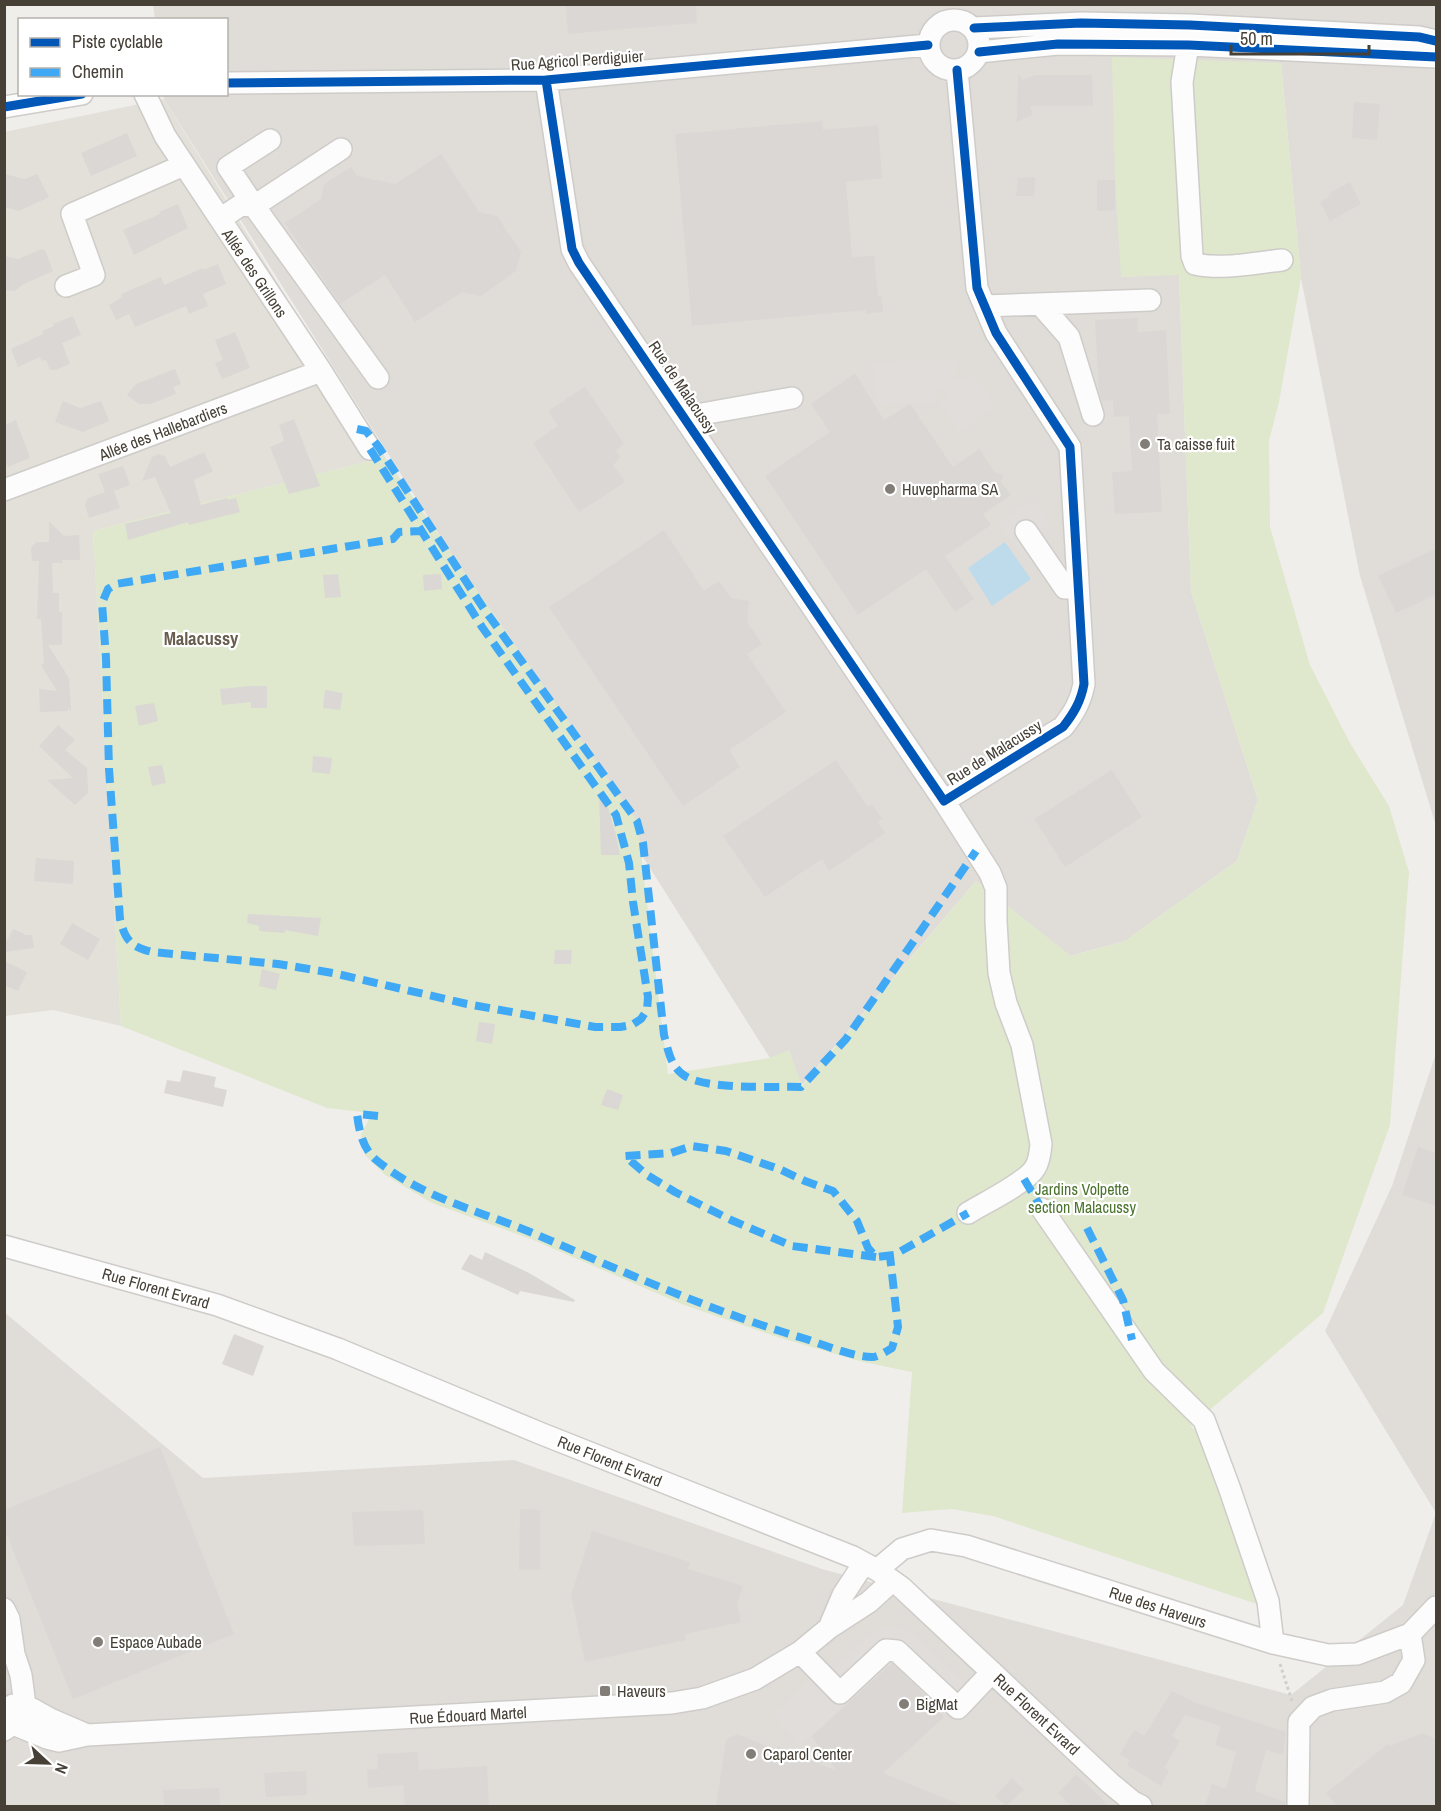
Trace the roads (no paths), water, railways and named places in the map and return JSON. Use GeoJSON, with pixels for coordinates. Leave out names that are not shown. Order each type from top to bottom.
{"type":"FeatureCollection","features":[{"type":"Feature","properties":{"kind":"street"},"geometry":{"type":"LineString","coordinates":[[974,28],[979,52],[970,65],[957,70],[943,68],[933,59],[928,45],[933,31],[944,21],[960,20],[974,28],[1081,23],[1437,57]]}},
{"type":"Feature","properties":{"kind":"street"},"geometry":{"type":"LineString","coordinates":[[1189,35],[1182,82],[1192,256],[1195,264],[1220,267],[1282,260]]}},
{"type":"Feature","properties":{"kind":"street"},"geometry":{"type":"LineString","coordinates":[[979,52],[1189,35],[1419,37],[1437,41]]}},
{"type":"Feature","properties":{"kind":"street","name":"Rue Agricol Perdiguier"},"geometry":{"type":"LineString","coordinates":[[228,83],[546,80],[928,45]]}},
{"type":"Feature","properties":{"kind":"street","name":"Rue de Malacussy"},"geometry":{"type":"LineString","coordinates":[[546,80],[572,249],[579,263],[944,801],[1063,727],[1074,713],[1082,697],[1084,684],[1070,447],[996,333],[977,288],[957,70]]}},
{"type":"Feature","properties":{"kind":"street"},"geometry":{"type":"LineString","coordinates":[[4,106],[69,96]]}},
{"type":"Feature","properties":{"kind":"street","name":"Allée des Grillons"},"geometry":{"type":"LineString","coordinates":[[146,96],[165,136],[370,449]]}},
{"type":"Feature","properties":{"kind":"street"},"geometry":{"type":"LineString","coordinates":[[270,140],[228,167],[378,378]]}},
{"type":"Feature","properties":{"kind":"street"},"geometry":{"type":"LineString","coordinates":[[220,219],[241,205],[254,206],[341,149]]}},
{"type":"Feature","properties":{"kind":"street"},"geometry":{"type":"LineString","coordinates":[[66,286],[94,275],[72,214],[184,165]]}},
{"type":"Feature","properties":{"kind":"street"},"geometry":{"type":"LineString","coordinates":[[985,306],[1150,300]]}},
{"type":"Feature","properties":{"kind":"street"},"geometry":{"type":"LineString","coordinates":[[1040,304],[1069,337],[1093,415]]}},
{"type":"Feature","properties":{"kind":"street","name":"Allée des Hallebardiers"},"geometry":{"type":"LineString","coordinates":[[4,490],[321,371]]}},
{"type":"Feature","properties":{"kind":"street"},"geometry":{"type":"LineString","coordinates":[[685,417],[792,398]]}},
{"type":"Feature","properties":{"kind":"street"},"geometry":{"type":"LineString","coordinates":[[1026,531],[1065,588],[1078,587]]}},
{"type":"Feature","properties":{"kind":"street"},"geometry":{"type":"LineString","coordinates":[[944,801],[990,873],[996,888],[999,973],[1006,1003],[1022,1045],[1041,1144],[1035,1169],[1024,1179],[968,1213]]}},
{"type":"Feature","properties":{"kind":"street"},"geometry":{"type":"LineString","coordinates":[[1042,1209],[1154,1371],[1204,1420],[1268,1601],[1273,1643]]}},
{"type":"Feature","properties":{"kind":"street","name":"Rue Florent Evrard"},"geometry":{"type":"LineString","coordinates":[[4,1246],[216,1305],[338,1348],[542,1434],[853,1557],[901,1587],[1110,1783],[1141,1806]]}},
{"type":"Feature","properties":{"kind":"street","name":"Rue des Haveurs"},"geometry":{"type":"LineString","coordinates":[[878,1571],[902,1549],[931,1540],[966,1546],[1273,1643],[1328,1655],[1357,1654],[1410,1634],[1437,1607]]}},
{"type":"Feature","properties":{"kind":"street","name":"Rue Édouard Martel"},"geometry":{"type":"LineString","coordinates":[[830,1628],[843,1595],[878,1571]]}},
{"type":"Feature","properties":{"kind":"street","name":"Rue Édouard Martel"},"geometry":{"type":"LineString","coordinates":[[10,1716],[58,1723],[87,1735],[672,1703],[702,1698],[755,1679],[800,1652],[830,1628],[869,1602],[878,1571]]}},
{"type":"Feature","properties":{"kind":"street"},"geometry":{"type":"LineString","coordinates":[[4,1609],[9,1619],[14,1654],[21,1675],[10,1716]]}},
{"type":"Feature","properties":{"kind":"street"},"geometry":{"type":"LineString","coordinates":[[1298,1806],[1299,1722],[1313,1707],[1332,1700],[1385,1692],[1401,1683],[1414,1660],[1410,1634]]}},
{"type":"Feature","properties":{"kind":"street"},"geometry":{"type":"LineString","coordinates":[[800,1652],[840,1693],[886,1650],[897,1651],[958,1708],[992,1672]]}},
{"type":"Feature","properties":{"kind":"street"},"geometry":{"type":"LineString","coordinates":[[4,1675],[14,1654]]}},
{"type":"Feature","properties":{"kind":"water"},"geometry":{"type":"Polygon","coordinates":[[[1005,542],[1031,579],[992,606],[968,568],[1005,542]]]}},
{"type":"Feature","properties":{"kind":"place","name":"Ta caisse fuit"},"geometry":{"type":"Point","coordinates":[1145,444]}},
{"type":"Feature","properties":{"kind":"place","name":"Huvepharma SA"},"geometry":{"type":"Point","coordinates":[890,489]}},
{"type":"Feature","properties":{"kind":"place","name":"Espace Aubade"},"geometry":{"type":"Point","coordinates":[98,1642]}},
{"type":"Feature","properties":{"kind":"place","name":"Haveurs"},"geometry":{"type":"Point","coordinates":[605,1691]}},
{"type":"Feature","properties":{"kind":"place","name":"BigMat"},"geometry":{"type":"Point","coordinates":[904,1704]}},
{"type":"Feature","properties":{"kind":"place","name":"Caparol Center"},"geometry":{"type":"Point","coordinates":[751,1754]}},
{"type":"Feature","properties":{"kind":"district","name":"Malacussy"},"geometry":{"type":"Point","coordinates":[201,639]}},
{"type":"Feature","properties":{"kind":"park label","name":"Jardins Volpette section Malacussy"},"geometry":{"type":"Point","coordinates":[1082,1198]}}]}
